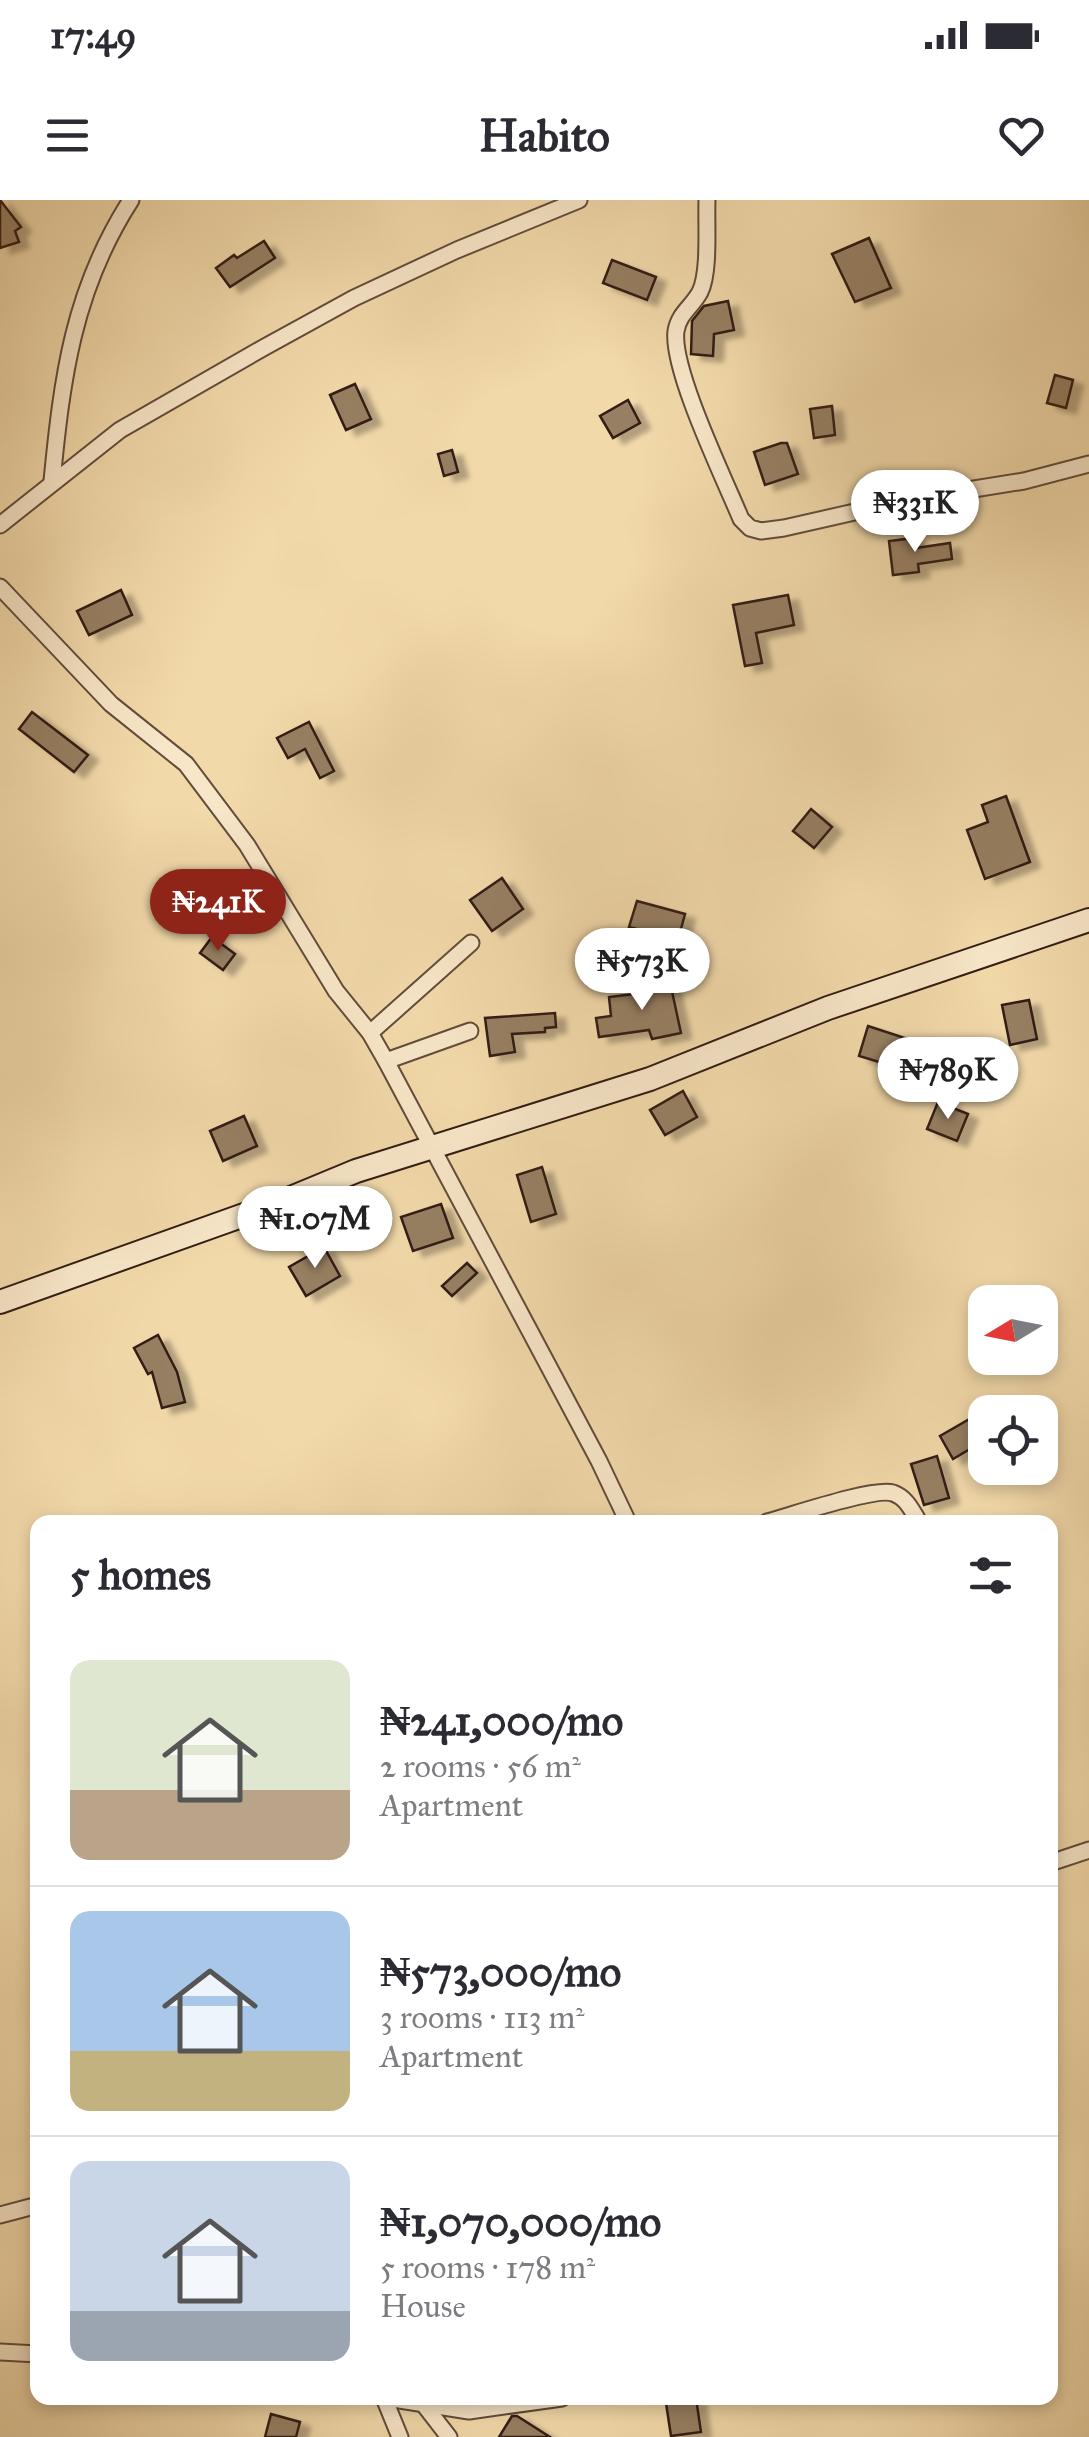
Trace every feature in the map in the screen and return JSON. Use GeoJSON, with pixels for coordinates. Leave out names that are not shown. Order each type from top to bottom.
{"type":"FeatureCollection","features":[{"type":"Feature","properties":{"kind":"street"},"geometry":{"type":"LineString","coordinates":[[52,481],[71,335],[98,256],[131,200]]}},
{"type":"Feature","properties":{"kind":"street"},"geometry":{"type":"LineString","coordinates":[[0,524],[120,430],[354,298],[579,200]]}},
{"type":"Feature","properties":{"kind":"street"},"geometry":{"type":"LineString","coordinates":[[707,200],[704,275],[701,290],[680,316],[676,334],[678,366],[741,519],[750,528],[784,528],[912,499],[1024,481],[1089,464]]}},
{"type":"Feature","properties":{"kind":"street"},"geometry":{"type":"LineString","coordinates":[[0,588],[111,704],[186,764],[248,844],[336,991],[386,1060],[625,1515]]}},
{"type":"Feature","properties":{"kind":"street"},"geometry":{"type":"LineString","coordinates":[[0,1302],[286,1200],[356,1171],[650,1080],[844,1003],[1089,920]]}},
{"type":"Feature","properties":{"kind":"street"},"geometry":{"type":"LineString","coordinates":[[370,1033],[471,943]]}},
{"type":"Feature","properties":{"kind":"street"},"geometry":{"type":"LineString","coordinates":[[386,1060],[470,1031]]}},
{"type":"Feature","properties":{"kind":"street"},"geometry":{"type":"LineString","coordinates":[[792,1515],[890,1492],[906,1502],[914,1515]]}},
{"type":"Feature","properties":{"kind":"street"},"geometry":{"type":"LineString","coordinates":[[1058,1860],[1089,1850]]}},
{"type":"Feature","properties":{"kind":"street"},"geometry":{"type":"LineString","coordinates":[[0,2215],[30,2207]]}},
{"type":"Feature","properties":{"kind":"street"},"geometry":{"type":"LineString","coordinates":[[0,2352],[30,2354]]}},
{"type":"Feature","properties":{"kind":"street"},"geometry":{"type":"LineString","coordinates":[[389,2405],[400,2437]]}},
{"type":"Feature","properties":{"kind":"street"},"geometry":{"type":"LineString","coordinates":[[424,2405],[449,2437]]}},
{"type":"Feature","properties":{"kind":"street"},"geometry":{"type":"LineString","coordinates":[[440,2405],[468,2411],[511,2405]]}},
{"type":"Feature","properties":{"kind":"building"},"geometry":{"type":"Polygon","coordinates":[[[0,200],[21,227],[15,231],[19,242],[0,248],[0,200]]]}},
{"type":"Feature","properties":{"kind":"building"},"geometry":{"type":"Polygon","coordinates":[[[869,238],[891,288],[855,302],[832,254],[869,238]]]}},
{"type":"Feature","properties":{"kind":"building"},"geometry":{"type":"Polygon","coordinates":[[[264,241],[275,258],[230,287],[216,268],[264,241]]]}},
{"type":"Feature","properties":{"kind":"building"},"geometry":{"type":"Polygon","coordinates":[[[612,260],[656,277],[647,300],[603,283],[612,260]]]}},
{"type":"Feature","properties":{"kind":"building"},"geometry":{"type":"Polygon","coordinates":[[[728,301],[734,330],[714,334],[713,356],[691,354],[692,321],[704,306],[728,301]]]}},
{"type":"Feature","properties":{"kind":"building"},"geometry":{"type":"Polygon","coordinates":[[[1055,375],[1073,380],[1066,408],[1047,403],[1055,375]]]}},
{"type":"Feature","properties":{"kind":"building"},"geometry":{"type":"Polygon","coordinates":[[[355,384],[371,419],[346,430],[330,395],[355,384]]]}},
{"type":"Feature","properties":{"kind":"building"},"geometry":{"type":"Polygon","coordinates":[[[628,400],[640,423],[613,438],[600,416],[628,400]]]}},
{"type":"Feature","properties":{"kind":"building"},"geometry":{"type":"Polygon","coordinates":[[[832,406],[835,435],[814,438],[810,409],[832,406]]]}},
{"type":"Feature","properties":{"kind":"building"},"geometry":{"type":"Polygon","coordinates":[[[787,443],[798,474],[765,485],[754,452],[787,443]]]}},
{"type":"Feature","properties":{"kind":"building"},"geometry":{"type":"Polygon","coordinates":[[[452,450],[458,472],[444,476],[438,454],[452,450]]]}},
{"type":"Feature","properties":{"kind":"building"},"geometry":{"type":"Polygon","coordinates":[[[914,538],[916,548],[950,543],[952,559],[918,564],[919,572],[893,575],[889,541],[914,538]]]}},
{"type":"Feature","properties":{"kind":"building"},"geometry":{"type":"Polygon","coordinates":[[[121,590],[132,615],[89,635],[77,611],[121,590]]]}},
{"type":"Feature","properties":{"kind":"building"},"geometry":{"type":"Polygon","coordinates":[[[788,595],[794,625],[756,633],[762,663],[745,666],[733,605],[788,595]]]}},
{"type":"Feature","properties":{"kind":"building"},"geometry":{"type":"Polygon","coordinates":[[[32,712],[88,755],[74,772],[19,729],[32,712]]]}},
{"type":"Feature","properties":{"kind":"building"},"geometry":{"type":"Polygon","coordinates":[[[309,722],[334,771],[320,778],[305,749],[288,758],[277,738],[309,722]]]}},
{"type":"Feature","properties":{"kind":"building"},"geometry":{"type":"Polygon","coordinates":[[[1006,796],[1030,862],[985,879],[967,830],[988,822],[982,805],[1006,796]]]}},
{"type":"Feature","properties":{"kind":"building"},"geometry":{"type":"Polygon","coordinates":[[[811,809],[832,827],[814,848],[793,831],[811,809]]]}},
{"type":"Feature","properties":{"kind":"building"},"geometry":{"type":"Polygon","coordinates":[[[502,878],[523,909],[492,931],[470,900],[502,878]]]}},
{"type":"Feature","properties":{"kind":"building"},"geometry":{"type":"Polygon","coordinates":[[[637,901],[685,914],[678,940],[629,927],[637,901]]]}},
{"type":"Feature","properties":{"kind":"building"},"geometry":{"type":"Polygon","coordinates":[[[212,937],[235,954],[223,970],[200,953],[212,937]]]}},
{"type":"Feature","properties":{"kind":"building"},"geometry":{"type":"Polygon","coordinates":[[[670,982],[681,1033],[652,1039],[649,1030],[599,1037],[596,1018],[611,1016],[609,997],[642,993],[641,988],[670,982]]]}},
{"type":"Feature","properties":{"kind":"building"},"geometry":{"type":"Polygon","coordinates":[[[1029,1000],[1037,1039],[1010,1045],[1002,1005],[1029,1000]]]}},
{"type":"Feature","properties":{"kind":"building"},"geometry":{"type":"Polygon","coordinates":[[[555,1013],[556,1027],[545,1028],[545,1032],[512,1034],[515,1052],[490,1056],[485,1018],[555,1013]]]}},
{"type":"Feature","properties":{"kind":"building"},"geometry":{"type":"Polygon","coordinates":[[[868,1026],[908,1039],[899,1068],[859,1056],[868,1026]]]}},
{"type":"Feature","properties":{"kind":"building"},"geometry":{"type":"Polygon","coordinates":[[[683,1091],[697,1117],[665,1135],[650,1110],[683,1091]]]}},
{"type":"Feature","properties":{"kind":"building"},"geometry":{"type":"Polygon","coordinates":[[[938,1102],[968,1114],[957,1141],[927,1129],[938,1102]]]}},
{"type":"Feature","properties":{"kind":"building"},"geometry":{"type":"Polygon","coordinates":[[[244,1116],[257,1146],[223,1161],[210,1131],[244,1116]]]}},
{"type":"Feature","properties":{"kind":"building"},"geometry":{"type":"Polygon","coordinates":[[[542,1167],[556,1214],[531,1222],[517,1175],[542,1167]]]}},
{"type":"Feature","properties":{"kind":"building"},"geometry":{"type":"Polygon","coordinates":[[[441,1204],[453,1238],[413,1251],[401,1217],[441,1204]]]}},
{"type":"Feature","properties":{"kind":"building"},"geometry":{"type":"Polygon","coordinates":[[[324,1247],[340,1276],[306,1296],[289,1267],[324,1247]]]}},
{"type":"Feature","properties":{"kind":"building"},"geometry":{"type":"Polygon","coordinates":[[[467,1263],[477,1273],[452,1296],[442,1286],[467,1263]]]}},
{"type":"Feature","properties":{"kind":"building"},"geometry":{"type":"Polygon","coordinates":[[[158,1335],[177,1372],[185,1402],[162,1408],[152,1372],[148,1374],[134,1348],[158,1335]]]}},
{"type":"Feature","properties":{"kind":"building"},"geometry":{"type":"Polygon","coordinates":[[[968,1420],[968,1450],[953,1459],[940,1436],[968,1420]]]}},
{"type":"Feature","properties":{"kind":"building"},"geometry":{"type":"Polygon","coordinates":[[[937,1456],[949,1498],[924,1505],[911,1464],[937,1456]]]}},
{"type":"Feature","properties":{"kind":"building"},"geometry":{"type":"Polygon","coordinates":[[[666,2405],[697,2405],[701,2432],[671,2436],[666,2405]]]}},
{"type":"Feature","properties":{"kind":"building"},"geometry":{"type":"Polygon","coordinates":[[[271,2414],[300,2422],[296,2437],[265,2437],[271,2414]]]}},
{"type":"Feature","properties":{"kind":"building"},"geometry":{"type":"Polygon","coordinates":[[[512,2416],[517,2416],[550,2437],[499,2437],[512,2416]]]}}]}
